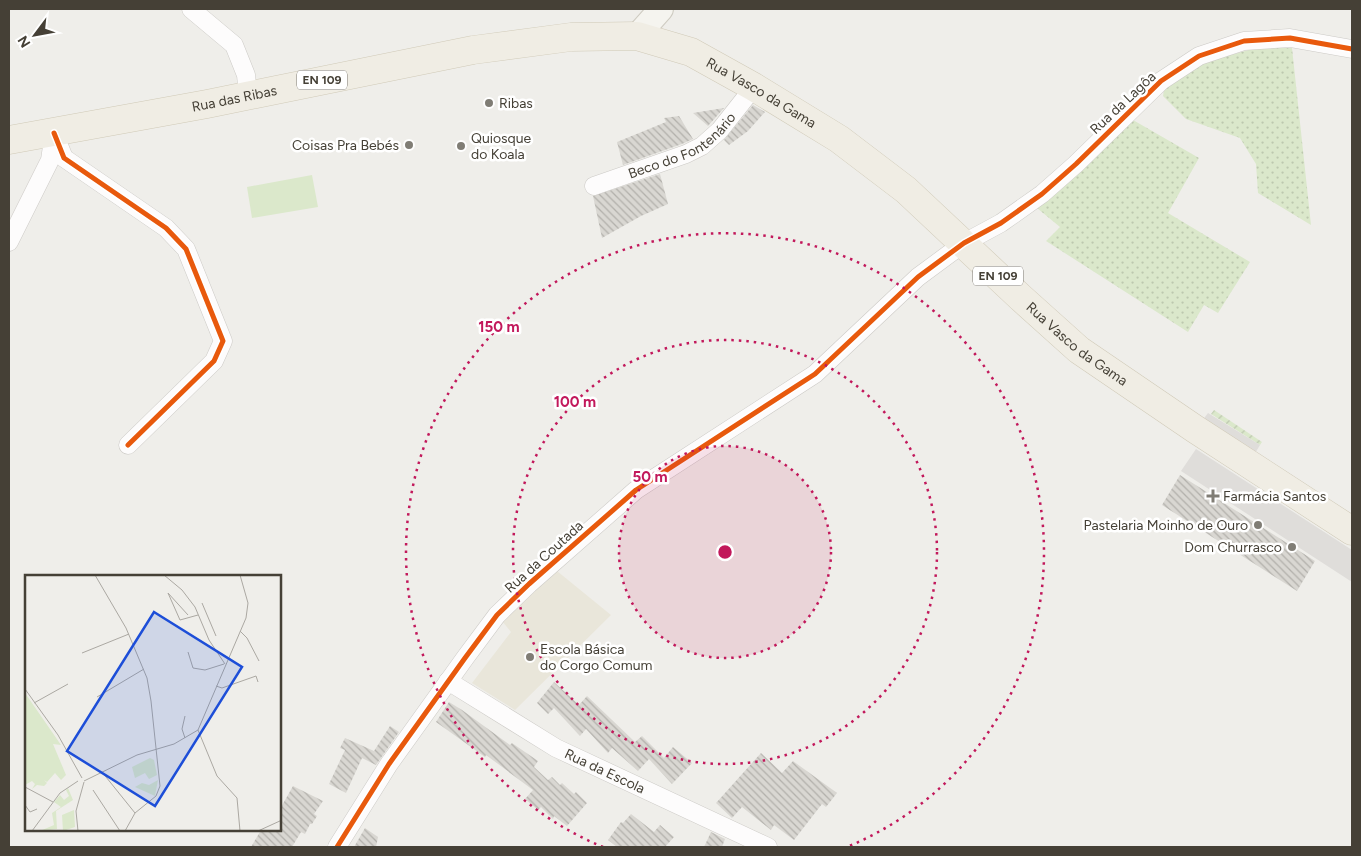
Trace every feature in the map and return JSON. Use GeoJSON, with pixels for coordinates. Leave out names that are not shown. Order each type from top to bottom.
{"type":"FeatureCollection","features":[{"type":"Feature","properties":{"kind":"main road","name":"Rua das Ribas"},"geometry":{"type":"LineString","coordinates":[[9,140],[54,133],[473,50],[571,37],[637,36]]}},
{"type":"Feature","properties":{"kind":"main road","name":"Rua Vasco da Gama"},"geometry":{"type":"LineString","coordinates":[[637,36],[691,52],[754,87],[839,140],[906,190],[1079,350],[1196,429],[1352,529]]}},
{"type":"Feature","properties":{"kind":"street"},"geometry":{"type":"LineString","coordinates":[[191,9],[234,45],[246,75],[248,95]]}},
{"type":"Feature","properties":{"kind":"street"},"geometry":{"type":"LineString","coordinates":[[637,36],[661,9]]}},
{"type":"Feature","properties":{"kind":"street","name":"Rua da Lagôa"},"geometry":{"type":"LineString","coordinates":[[815,374],[918,277],[964,243],[1001,223],[1042,194],[1076,164],[1161,81],[1199,56],[1244,41],[1290,38],[1352,49]]}},
{"type":"Feature","properties":{"kind":"street","name":"Beco do Fontenário"},"geometry":{"type":"LineString","coordinates":[[594,186],[686,154],[702,146],[720,130],[754,87]]}},
{"type":"Feature","properties":{"kind":"street"},"geometry":{"type":"LineString","coordinates":[[9,242],[50,160],[54,133]]}},
{"type":"Feature","properties":{"kind":"street"},"geometry":{"type":"LineString","coordinates":[[54,133],[64,158],[166,228],[186,249],[223,341],[214,362],[128,445]]}},
{"type":"Feature","properties":{"kind":"street","name":"Rua da Coutada"},"geometry":{"type":"LineString","coordinates":[[337,847],[389,764],[448,681],[497,615],[528,584],[636,490],[815,374]]}},
{"type":"Feature","properties":{"kind":"street","name":"Rua da Escola"},"geometry":{"type":"LineString","coordinates":[[448,681],[556,748],[768,847]]}},
{"type":"Feature","properties":{"kind":"shaded area"},"geometry":{"type":"Polygon","coordinates":[[[1208,413],[1260,445],[1254,455],[1202,421],[1208,413]]]}},
{"type":"Feature","properties":{"kind":"shaded area"},"geometry":{"type":"Polygon","coordinates":[[[1196,449],[1352,550],[1352,582],[1181,471],[1196,449]]]}},
{"type":"Feature","properties":{"kind":"shaded area","name":"Escola Básica do Corgo Comum"},"geometry":{"type":"Polygon","coordinates":[[[557,571],[611,615],[515,710],[472,683],[511,632],[502,621],[557,571]]]}},
{"type":"Feature","properties":{"kind":"green space"},"geometry":{"type":"Polygon","coordinates":[[[1256,48],[1292,48],[1311,225],[1258,193],[1256,164],[1240,138],[1186,119],[1163,96],[1165,86],[1205,62],[1256,48]]]}},
{"type":"Feature","properties":{"kind":"green space"},"geometry":{"type":"Polygon","coordinates":[[[1133,120],[1199,158],[1168,213],[1250,262],[1218,313],[1204,305],[1188,332],[1046,241],[1060,227],[1037,208],[1133,120]]]}},
{"type":"Feature","properties":{"kind":"green space"},"geometry":{"type":"Polygon","coordinates":[[[312,175],[318,207],[252,218],[247,187],[312,175]]]}},
{"type":"Feature","properties":{"kind":"green space"},"geometry":{"type":"Polygon","coordinates":[[[1214,410],[1262,442],[1260,445],[1211,414],[1214,410]]]}},
{"type":"Feature","properties":{"kind":"building"},"geometry":{"type":"Polygon","coordinates":[[[753,105],[765,112],[748,131],[729,145],[724,140],[753,105]]]}},
{"type":"Feature","properties":{"kind":"building"},"geometry":{"type":"Polygon","coordinates":[[[724,108],[708,126],[693,113],[724,108]]]}},
{"type":"Feature","properties":{"kind":"building"},"geometry":{"type":"Polygon","coordinates":[[[679,116],[693,139],[623,165],[617,142],[666,122],[664,118],[679,116]]]}},
{"type":"Feature","properties":{"kind":"building"},"geometry":{"type":"Polygon","coordinates":[[[660,174],[668,204],[641,216],[602,238],[593,196],[660,174]]]}},
{"type":"Feature","properties":{"kind":"building"},"geometry":{"type":"Polygon","coordinates":[[[1180,475],[1315,561],[1297,591],[1162,505],[1180,475]]]}},
{"type":"Feature","properties":{"kind":"building"},"geometry":{"type":"Polygon","coordinates":[[[554,682],[579,705],[587,696],[635,742],[642,736],[664,758],[673,747],[692,763],[672,784],[649,759],[638,771],[612,748],[608,753],[586,729],[580,736],[554,708],[548,714],[537,703],[554,682]]]}},
{"type":"Feature","properties":{"kind":"building"},"geometry":{"type":"Polygon","coordinates":[[[449,702],[510,745],[512,743],[538,761],[534,767],[548,780],[552,777],[574,794],[576,792],[587,803],[567,826],[554,816],[553,819],[541,807],[538,810],[525,799],[533,790],[486,755],[485,757],[436,722],[449,702]]]}},
{"type":"Feature","properties":{"kind":"building"},"geometry":{"type":"Polygon","coordinates":[[[390,726],[399,732],[376,765],[362,758],[346,793],[329,784],[345,750],[340,748],[345,738],[374,751],[390,726]]]}},
{"type":"Feature","properties":{"kind":"building"},"geometry":{"type":"Polygon","coordinates":[[[761,753],[782,773],[793,761],[837,793],[826,807],[822,804],[794,840],[774,825],[771,830],[742,807],[732,818],[716,803],[761,753]]]}},
{"type":"Feature","properties":{"kind":"building"},"geometry":{"type":"Polygon","coordinates":[[[293,786],[323,801],[314,814],[317,816],[312,824],[310,824],[305,834],[301,832],[292,847],[251,847],[260,831],[281,831],[281,807],[293,786]]]}},
{"type":"Feature","properties":{"kind":"building"},"geometry":{"type":"Polygon","coordinates":[[[631,814],[654,832],[660,825],[674,837],[665,847],[617,847],[608,840],[621,822],[623,823],[631,814]]]}},
{"type":"Feature","properties":{"kind":"building"},"geometry":{"type":"Polygon","coordinates":[[[365,828],[378,837],[376,847],[354,847],[365,828]]]}},
{"type":"Feature","properties":{"kind":"building"},"geometry":{"type":"Polygon","coordinates":[[[711,832],[725,839],[722,847],[704,847],[711,832]]]}},
{"type":"Feature","properties":{"kind":"cycle path"},"geometry":{"type":"LineString","coordinates":[[337,847],[389,764],[497,615],[529,584],[636,490],[815,374],[918,277],[964,243],[1001,223],[1042,194],[1076,164],[1161,81],[1199,56],[1244,41],[1290,38],[1352,49]]}},
{"type":"Feature","properties":{"kind":"cycle path"},"geometry":{"type":"LineString","coordinates":[[54,133],[64,158],[166,228],[186,249],[223,341],[214,361],[128,445]]}},
{"type":"Feature","properties":{"kind":"place","name":"Ribas"},"geometry":{"type":"Point","coordinates":[489,103]}},
{"type":"Feature","properties":{"kind":"place","name":"Coisas Pra Bebés"},"geometry":{"type":"Point","coordinates":[409,145]}},
{"type":"Feature","properties":{"kind":"place","name":"Quiosque do Koala"},"geometry":{"type":"Point","coordinates":[461,146]}},
{"type":"Feature","properties":{"kind":"place","name":"Farmácia Santos"},"geometry":{"type":"Point","coordinates":[1213,496]}},
{"type":"Feature","properties":{"kind":"place","name":"Pastelaria Moinho de Ouro"},"geometry":{"type":"Point","coordinates":[1258,525]}},
{"type":"Feature","properties":{"kind":"place","name":"Dom Churrasco"},"geometry":{"type":"Point","coordinates":[1292,547]}},
{"type":"Feature","properties":{"kind":"place","name":"Escola Básica do Corgo Comum"},"geometry":{"type":"Point","coordinates":[530,657]}}]}
